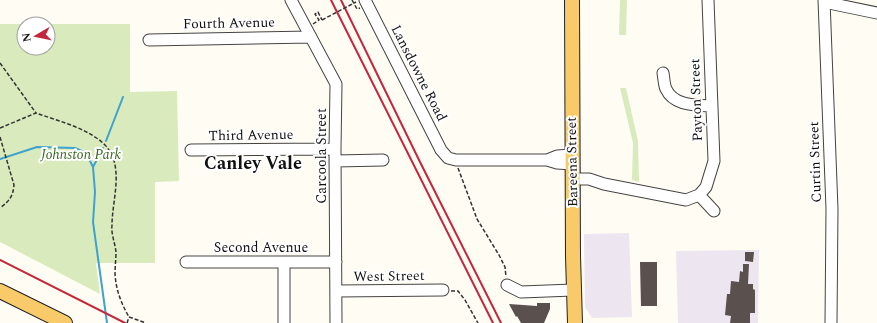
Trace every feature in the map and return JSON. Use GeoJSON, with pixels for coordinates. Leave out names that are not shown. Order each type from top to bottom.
{"type":"FeatureCollection","features":[{"type":"Feature","properties":{"kind":"main road","name":"Bareena Street"},"geometry":{"type":"LineString","coordinates":[[572,0],[573,290],[575,323]]}},
{"type":"Feature","properties":{"kind":"main road"},"geometry":{"type":"LineString","coordinates":[[0,291],[65,323]]}},
{"type":"Feature","properties":{"kind":"street","name":"Carcoola Street"},"geometry":{"type":"LineString","coordinates":[[290,0],[336,84],[336,323]]}},
{"type":"Feature","properties":{"kind":"street","name":"Payton Street"},"geometry":{"type":"LineString","coordinates":[[699,195],[706,187],[714,161],[708,0]]}},
{"type":"Feature","properties":{"kind":"street"},"geometry":{"type":"LineString","coordinates":[[824,1],[877,13]]}},
{"type":"Feature","properties":{"kind":"street","name":"Curtin Street"},"geometry":{"type":"LineString","coordinates":[[824,1],[832,209],[830,323]]}},
{"type":"Feature","properties":{"kind":"street","name":"Lansdowne Road"},"geometry":{"type":"LineString","coordinates":[[358,2],[441,150],[452,159]]}},
{"type":"Feature","properties":{"kind":"street","name":"Fourth Avenue"},"geometry":{"type":"LineString","coordinates":[[149,40],[311,37]]}},
{"type":"Feature","properties":{"kind":"street"},"geometry":{"type":"LineString","coordinates":[[663,73],[666,89],[676,101],[687,104],[711,106]]}},
{"type":"Feature","properties":{"kind":"street","name":"Third Avenue"},"geometry":{"type":"LineString","coordinates":[[191,150],[335,149]]}},
{"type":"Feature","properties":{"kind":"street"},"geometry":{"type":"LineString","coordinates":[[452,159],[547,160],[557,163],[572,159]]}},
{"type":"Feature","properties":{"kind":"street"},"geometry":{"type":"LineString","coordinates":[[335,161],[383,160]]}},
{"type":"Feature","properties":{"kind":"street"},"geometry":{"type":"LineString","coordinates":[[573,183],[604,184],[686,200],[699,195],[714,211]]}},
{"type":"Feature","properties":{"kind":"street","name":"Second Avenue"},"geometry":{"type":"LineString","coordinates":[[186,262],[336,262]]}},
{"type":"Feature","properties":{"kind":"street"},"geometry":{"type":"LineString","coordinates":[[284,262],[284,323]]}},
{"type":"Feature","properties":{"kind":"street"},"geometry":{"type":"LineString","coordinates":[[507,285],[520,292],[573,290]]}},
{"type":"Feature","properties":{"kind":"street","name":"West Street"},"geometry":{"type":"LineString","coordinates":[[336,291],[443,290]]}},
{"type":"Feature","properties":{"kind":"path"},"geometry":{"type":"LineString","coordinates":[[352,0],[358,2]]}},
{"type":"Feature","properties":{"kind":"path"},"geometry":{"type":"LineString","coordinates":[[319,20],[316,14],[318,12],[322,20],[358,2]]}},
{"type":"Feature","properties":{"kind":"path"},"geometry":{"type":"LineString","coordinates":[[0,63],[36,113],[89,133],[106,146],[112,157],[116,179],[111,228],[116,252],[116,288],[129,317],[146,323]]}},
{"type":"Feature","properties":{"kind":"path"},"geometry":{"type":"LineString","coordinates":[[0,128],[36,113]]}},
{"type":"Feature","properties":{"kind":"path"},"geometry":{"type":"LineString","coordinates":[[0,137],[13,177],[14,185],[14,192],[10,200],[0,208]]}},
{"type":"Feature","properties":{"kind":"path"},"geometry":{"type":"LineString","coordinates":[[452,159],[458,170],[477,219],[505,267],[507,285]]}},
{"type":"Feature","properties":{"kind":"path"},"geometry":{"type":"LineString","coordinates":[[443,290],[458,291],[466,300],[478,323]]}},
{"type":"Feature","properties":{"kind":"path"},"geometry":{"type":"LineString","coordinates":[[127,323],[129,317]]}},
{"type":"Feature","properties":{"kind":"shaded area"},"geometry":{"type":"Polygon","coordinates":[[[629,233],[632,317],[592,318],[585,307],[584,234],[629,233]]]}},
{"type":"Feature","properties":{"kind":"shaded area"},"geometry":{"type":"Polygon","coordinates":[[[759,250],[758,323],[678,323],[676,251],[759,250]]]}},
{"type":"Feature","properties":{"kind":"green space"},"geometry":{"type":"Polygon","coordinates":[[[620,0],[627,0],[626,35],[619,35],[620,0]]]}},
{"type":"Feature","properties":{"kind":"green space","name":"Johnston Park"},"geometry":{"type":"Polygon","coordinates":[[[0,24],[16,24],[16,56],[56,56],[56,24],[130,24],[130,92],[177,91],[179,181],[155,182],[155,263],[96,263],[100,294],[0,242],[0,24]]]}},
{"type":"Feature","properties":{"kind":"green space"},"geometry":{"type":"Polygon","coordinates":[[[620,88],[626,88],[638,141],[639,182],[632,180],[633,143],[620,88]]]}},
{"type":"Feature","properties":{"kind":"building"},"geometry":{"type":"Polygon","coordinates":[[[745,252],[754,252],[753,262],[745,261],[745,252]]]}},
{"type":"Feature","properties":{"kind":"building"},"geometry":{"type":"Polygon","coordinates":[[[640,262],[657,262],[657,306],[641,306],[640,262]]]}},
{"type":"Feature","properties":{"kind":"building"},"geometry":{"type":"Polygon","coordinates":[[[743,264],[749,264],[748,284],[753,284],[753,289],[755,290],[755,313],[750,313],[750,323],[730,323],[731,316],[725,315],[727,294],[730,294],[731,281],[739,282],[740,271],[743,272],[743,264]]]}},
{"type":"Feature","properties":{"kind":"building"},"geometry":{"type":"Polygon","coordinates":[[[537,303],[550,303],[550,309],[544,323],[521,323],[509,304],[537,306],[537,303]]]}},
{"type":"Feature","properties":{"kind":"waterway"},"geometry":{"type":"LineString","coordinates":[[106,141],[123,97]]}},
{"type":"Feature","properties":{"kind":"waterway"},"geometry":{"type":"LineString","coordinates":[[0,159],[37,147],[75,148],[86,153],[93,167],[95,192],[93,222],[107,323]]}},
{"type":"Feature","properties":{"kind":"waterway"},"geometry":{"type":"LineString","coordinates":[[93,167],[103,148]]}},
{"type":"Feature","properties":{"kind":"railway"},"geometry":{"type":"LineString","coordinates":[[331,0],[493,323]]}},
{"type":"Feature","properties":{"kind":"railway"},"geometry":{"type":"LineString","coordinates":[[341,0],[501,323]]}},
{"type":"Feature","properties":{"kind":"railway"},"geometry":{"type":"LineString","coordinates":[[0,260],[125,323]]}},
{"type":"Feature","properties":{"kind":"district","name":"Canley Vale"},"geometry":{"type":"Point","coordinates":[253,163]}}]}
